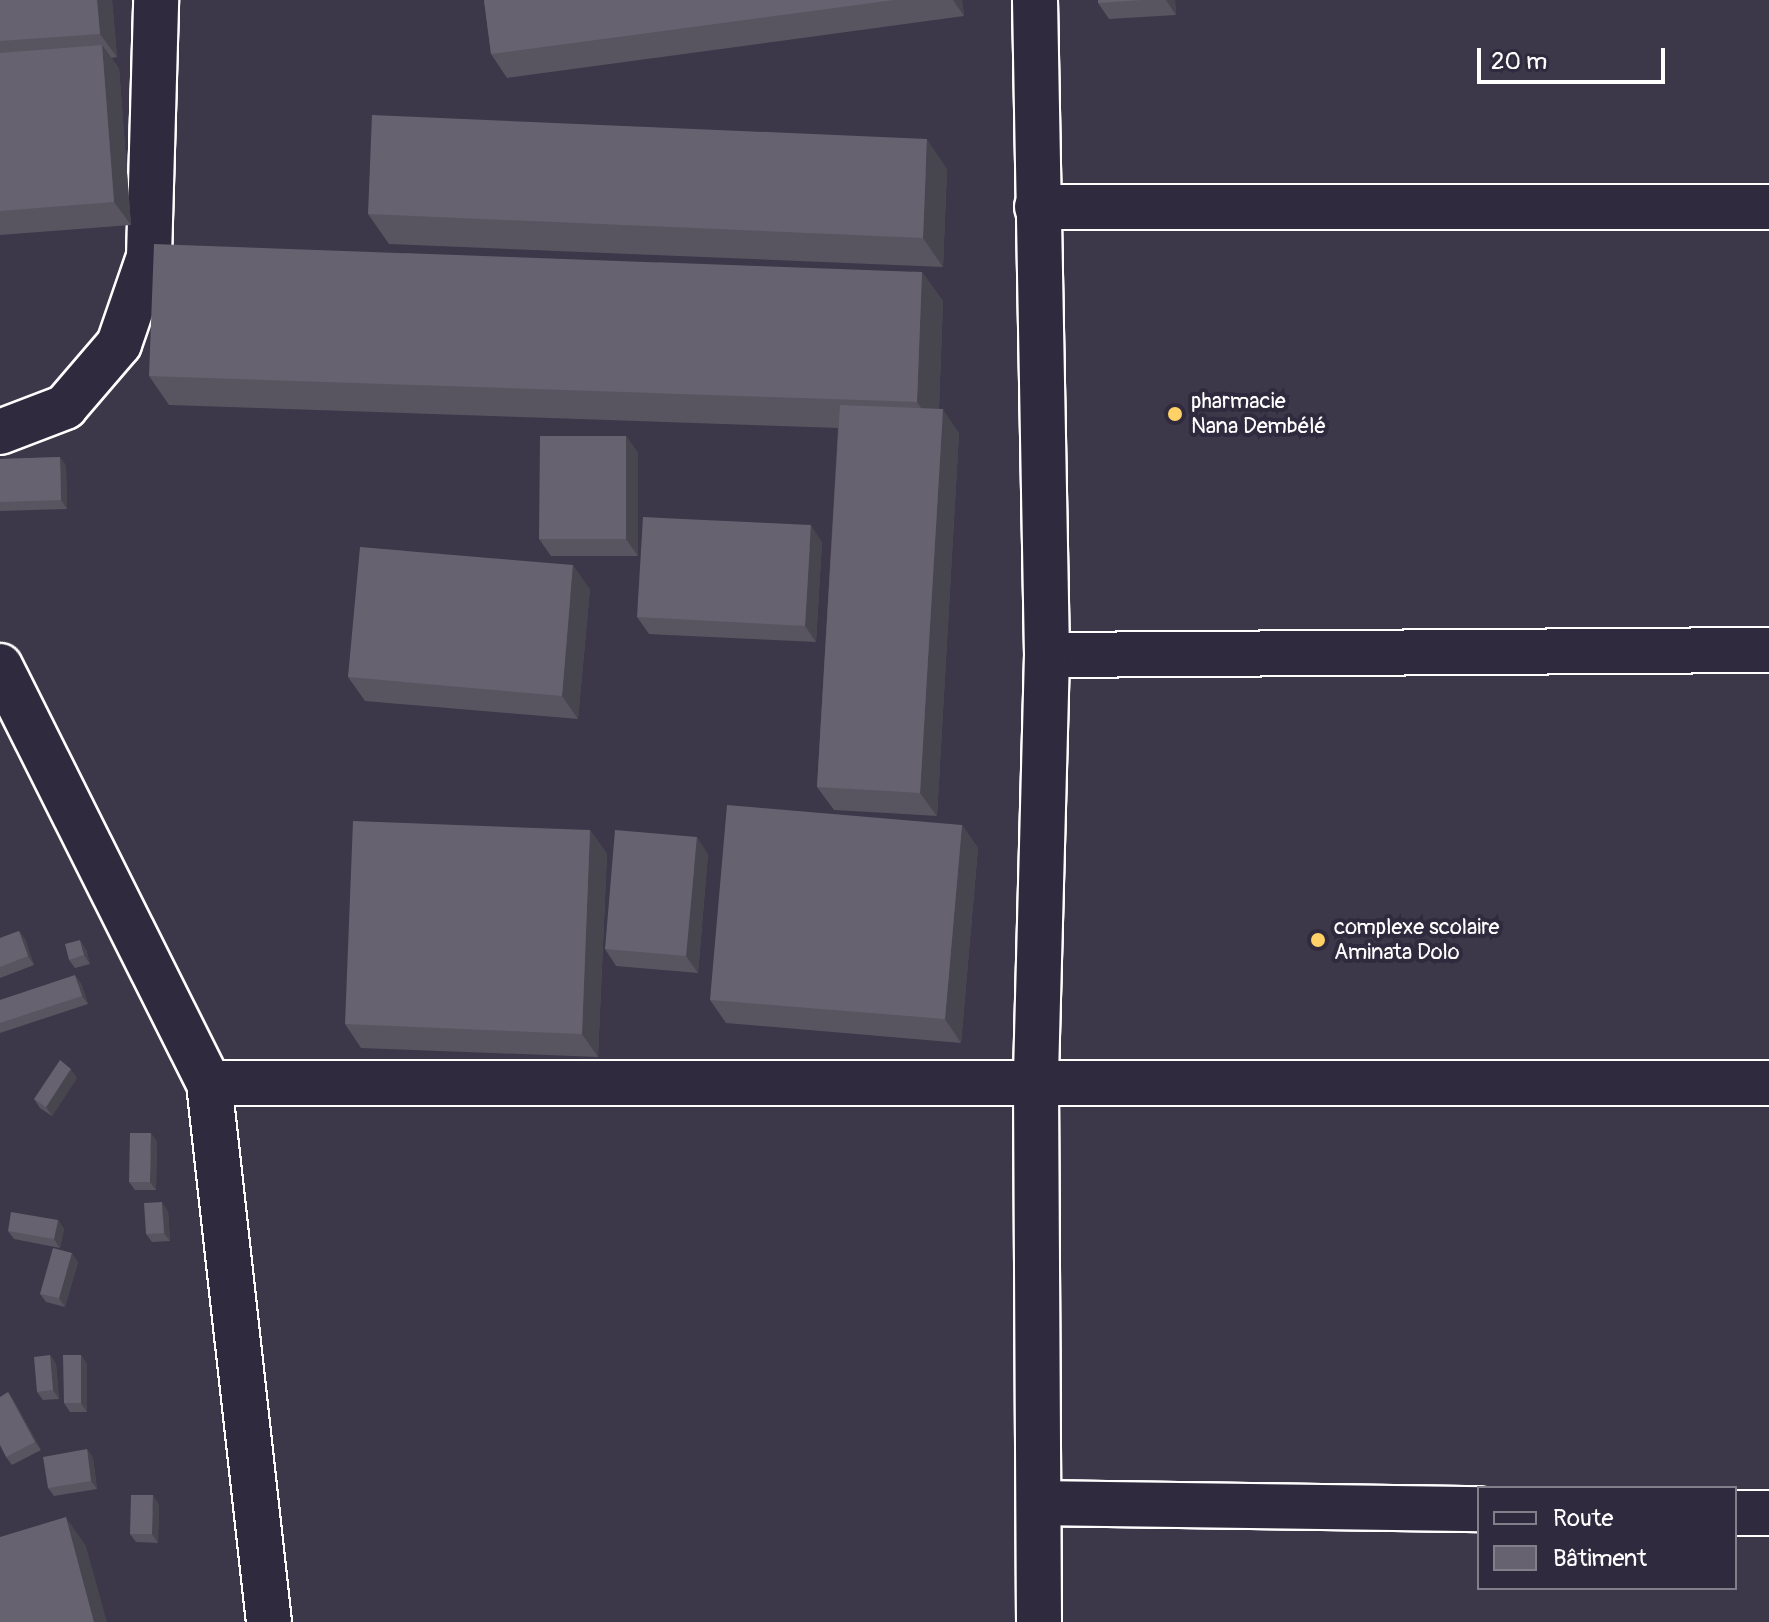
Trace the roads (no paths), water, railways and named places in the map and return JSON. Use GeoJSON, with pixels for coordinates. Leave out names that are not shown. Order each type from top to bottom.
{"type":"FeatureCollection","features":[{"type":"Feature","properties":{"kind":"street"},"geometry":{"type":"LineString","coordinates":[[0,432],[65,407],[119,344],[149,257],[156,0]]}},
{"type":"Feature","properties":{"kind":"street"},"geometry":{"type":"LineString","coordinates":[[1035,0],[1047,655],[1036,1086],[1039,1622]]}},
{"type":"Feature","properties":{"kind":"street"},"geometry":{"type":"LineString","coordinates":[[1037,207],[1769,207]]}},
{"type":"Feature","properties":{"kind":"street"},"geometry":{"type":"LineString","coordinates":[[1047,655],[1769,650]]}},
{"type":"Feature","properties":{"kind":"street"},"geometry":{"type":"LineString","coordinates":[[0,666],[209,1083],[269,1622]]}},
{"type":"Feature","properties":{"kind":"street"},"geometry":{"type":"LineString","coordinates":[[209,1083],[1036,1086],[1769,1083]]}},
{"type":"Feature","properties":{"kind":"street"},"geometry":{"type":"LineString","coordinates":[[1039,1503],[1477,1509]]}},
{"type":"Feature","properties":{"kind":"street"},"geometry":{"type":"LineString","coordinates":[[1737,1513],[1769,1513]]}},
{"type":"Feature","properties":{"kind":"place","name":"pharmacie Nana Dembélé"},"geometry":{"type":"Point","coordinates":[1175,414]}},
{"type":"Feature","properties":{"kind":"place","name":"complexe scolaire Aminata Dolo"},"geometry":{"type":"Point","coordinates":[1318,940]}}]}
